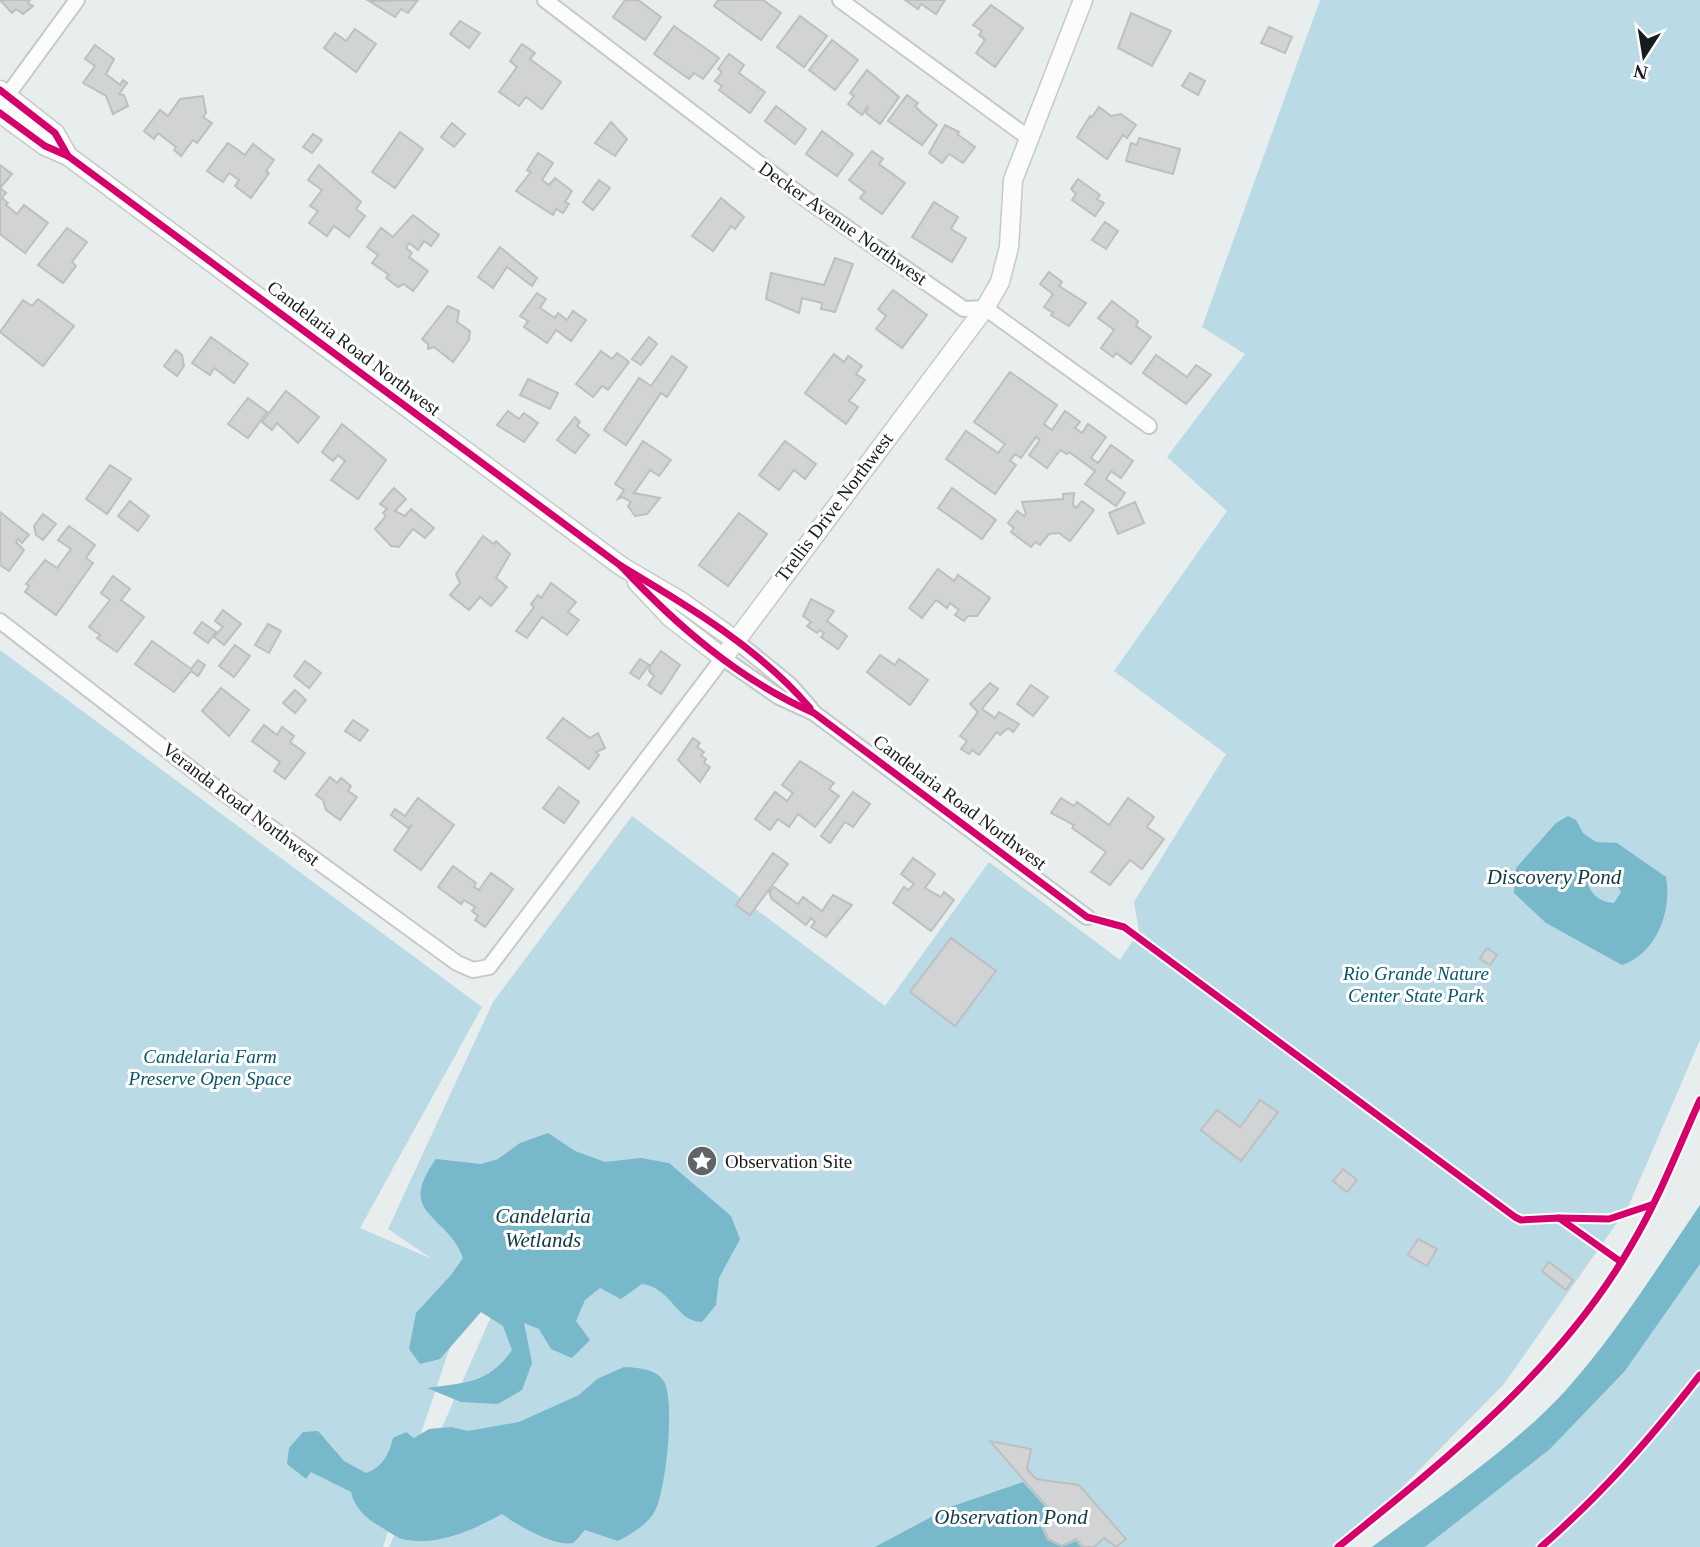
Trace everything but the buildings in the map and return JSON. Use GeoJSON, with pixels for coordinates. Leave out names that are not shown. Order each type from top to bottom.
{"type":"FeatureCollection","features":[{"type":"Feature","properties":{"kind":"street"},"geometry":{"type":"LineString","coordinates":[[2,97],[76,0]]}},
{"type":"Feature","properties":{"kind":"street","name":"Decker Avenue Northwest"},"geometry":{"type":"LineString","coordinates":[[545,0],[807,200],[964,309],[985,308],[1149,426]]}},
{"type":"Feature","properties":{"kind":"street"},"geometry":{"type":"LineString","coordinates":[[840,0],[1030,139]]}},
{"type":"Feature","properties":{"kind":"street","name":"Trellis Drive Northwest"},"geometry":{"type":"LineString","coordinates":[[489,967],[985,308],[1003,270],[1009,247],[1013,180],[1083,0]]}},
{"type":"Feature","properties":{"kind":"street","name":"Candelaria Road Northwest"},"geometry":{"type":"LineString","coordinates":[[2,97],[55,133],[68,156]]}},
{"type":"Feature","properties":{"kind":"street","name":"Candelaria Road Northwest"},"geometry":{"type":"LineString","coordinates":[[0,113],[45,146],[68,156],[621,566],[682,602],[735,640],[790,685],[814,713]]}},
{"type":"Feature","properties":{"kind":"street","name":"Candelaria Road Northwest"},"geometry":{"type":"LineString","coordinates":[[621,566],[671,618],[723,658],[779,697],[814,713],[1087,917]]}},
{"type":"Feature","properties":{"kind":"street","name":"Veranda Road Northwest"},"geometry":{"type":"LineString","coordinates":[[0,621],[199,775],[457,963],[473,970],[489,967]]}},
{"type":"Feature","properties":{"kind":"green space"},"geometry":{"type":"Polygon","coordinates":[[[1320,0],[1700,0],[1700,1040],[1628,1207],[1504,1384],[1343,1547],[389,1547],[498,1301],[471,1284],[383,1547],[0,1547],[0,650],[482,1007],[360,1228],[432,1259],[388,1229],[493,1002],[632,816],[885,1006],[989,862],[1120,960],[1139,931],[1134,902],[1226,754],[1114,671],[1227,511],[1167,457],[1245,354],[1202,327],[1320,0]]]}},
{"type":"Feature","properties":{"kind":"green space"},"geometry":{"type":"Polygon","coordinates":[[[1700,1264],[1700,1547],[1425,1547],[1550,1449],[1625,1371],[1700,1264]]]}},
{"type":"Feature","properties":{"kind":"water","name":"Discovery Pond"},"geometry":{"type":"Polygon","coordinates":[[[1568,816],[1576,820],[1583,833],[1596,842],[1617,843],[1666,877],[1667,903],[1664,917],[1653,941],[1634,959],[1622,965],[1546,923],[1514,893],[1516,868],[1556,823],[1568,816]],[[1601,875],[1594,876],[1588,885],[1598,898],[1614,903],[1621,892],[1615,882],[1601,875]]]}},
{"type":"Feature","properties":{"kind":"water","name":"Candelaria Wetlands"},"geometry":{"type":"Polygon","coordinates":[[[548,1133],[575,1151],[605,1162],[641,1158],[669,1163],[731,1216],[740,1239],[719,1278],[716,1305],[702,1322],[686,1317],[652,1287],[642,1284],[621,1299],[600,1288],[585,1300],[576,1321],[590,1340],[572,1358],[551,1349],[539,1329],[524,1323],[532,1363],[522,1390],[498,1404],[461,1402],[427,1388],[464,1383],[485,1376],[512,1350],[503,1326],[481,1312],[440,1359],[420,1364],[409,1349],[416,1313],[463,1258],[456,1243],[422,1204],[421,1192],[425,1178],[436,1159],[481,1164],[498,1159],[520,1143],[548,1133]]]}},
{"type":"Feature","properties":{"kind":"water"},"geometry":{"type":"Polygon","coordinates":[[[1700,1205],[1700,1264],[1625,1371],[1550,1449],[1425,1547],[1372,1547],[1498,1453],[1545,1412],[1585,1368],[1619,1323],[1700,1205]]]}},
{"type":"Feature","properties":{"kind":"water"},"geometry":{"type":"Polygon","coordinates":[[[624,1367],[650,1371],[663,1380],[667,1390],[669,1424],[663,1484],[655,1511],[643,1525],[618,1541],[585,1530],[573,1543],[556,1542],[526,1529],[502,1514],[454,1536],[428,1541],[402,1539],[365,1515],[357,1507],[351,1492],[311,1472],[306,1479],[287,1464],[289,1448],[303,1432],[318,1431],[344,1461],[366,1473],[384,1459],[393,1438],[406,1432],[414,1438],[429,1429],[451,1427],[468,1431],[519,1422],[579,1395],[597,1379],[624,1367]]]}},
{"type":"Feature","properties":{"kind":"water","name":"Observation Pond"},"geometry":{"type":"Polygon","coordinates":[[[1023,1482],[1048,1510],[1040,1524],[1047,1540],[1062,1547],[875,1547],[950,1507],[1023,1482]]]}},
{"type":"Feature","properties":{"kind":"water"},"geometry":{"type":"Polygon","coordinates":[[[1076,1541],[1081,1547],[1062,1547],[1076,1541]]]}},
{"type":"Feature","properties":{"kind":"cycle path"},"geometry":{"type":"LineString","coordinates":[[0,90],[55,133],[68,156]]}},
{"type":"Feature","properties":{"kind":"cycle path"},"geometry":{"type":"LineString","coordinates":[[0,113],[45,146],[68,156],[621,566],[722,629],[768,666],[810,708]]}},
{"type":"Feature","properties":{"kind":"cycle path"},"geometry":{"type":"LineString","coordinates":[[621,566],[664,610],[734,667],[814,713],[1087,917],[1124,927],[1515,1217],[1521,1220],[1559,1218],[1621,1262]]}},
{"type":"Feature","properties":{"kind":"cycle path"},"geometry":{"type":"LineString","coordinates":[[1338,1547],[1420,1480],[1500,1409],[1572,1331],[1604,1289],[1642,1227],[1700,1100]]}},
{"type":"Feature","properties":{"kind":"cycle path"},"geometry":{"type":"LineString","coordinates":[[1559,1218],[1609,1219],[1651,1205]]}},
{"type":"Feature","properties":{"kind":"cycle path"},"geometry":{"type":"LineString","coordinates":[[1541,1547],[1585,1507],[1625,1465],[1700,1375]]}},
{"type":"Feature","properties":{"kind":"place","name":"Observation Site"},"geometry":{"type":"Point","coordinates":[702,1161]}},
{"type":"Feature","properties":{"kind":"park label","name":"Rio Grande Nature Center State Park"},"geometry":{"type":"Point","coordinates":[1416,984]}},
{"type":"Feature","properties":{"kind":"park label","name":"Candelaria Farm Preserve Open Space"},"geometry":{"type":"Point","coordinates":[210,1067]}}]}
